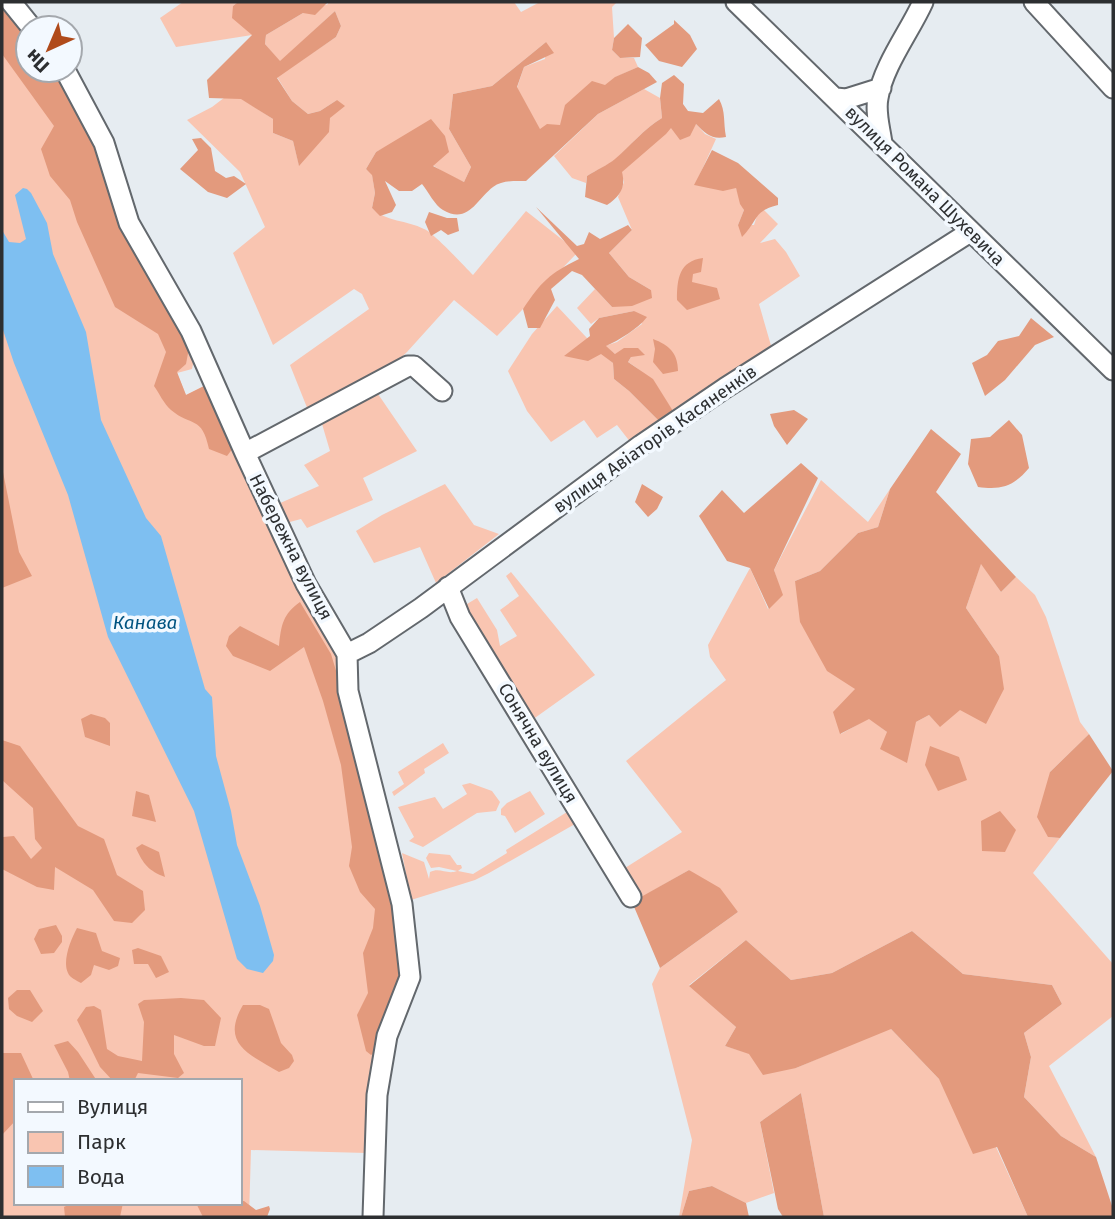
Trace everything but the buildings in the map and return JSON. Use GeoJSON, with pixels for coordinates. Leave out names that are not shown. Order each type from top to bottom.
{"type":"FeatureCollection","features":[{"type":"Feature","properties":{"kind":"street","name":"вулиця Романа Шухевича"},"geometry":{"type":"LineString","coordinates":[[736,2],[1113,370]]}},
{"type":"Feature","properties":{"kind":"street"},"geometry":{"type":"LineString","coordinates":[[882,143],[877,108],[881,88],[923,2]]}},
{"type":"Feature","properties":{"kind":"street"},"geometry":{"type":"LineString","coordinates":[[1034,2],[1113,88]]}},
{"type":"Feature","properties":{"kind":"street","name":"Набережна вулиця"},"geometry":{"type":"LineString","coordinates":[[72,84],[104,144],[129,223],[191,331],[306,584],[347,654],[348,691],[402,904],[410,976],[387,1036],[377,1095],[373,1217]]}},
{"type":"Feature","properties":{"kind":"street"},"geometry":{"type":"LineString","coordinates":[[836,99],[846,99],[881,88]]}},
{"type":"Feature","properties":{"kind":"street","name":"вулиця Авіаторів Касяненків"},"geometry":{"type":"LineString","coordinates":[[347,654],[369,643],[448,587],[660,432],[970,232]]}},
{"type":"Feature","properties":{"kind":"street"},"geometry":{"type":"LineString","coordinates":[[245,453],[408,366],[414,366],[442,391]]}},
{"type":"Feature","properties":{"kind":"street","name":"Сонячна вулиця"},"geometry":{"type":"LineString","coordinates":[[448,587],[460,617],[631,897]]}},
{"type":"Feature","properties":{"kind":"green space"},"geometry":{"type":"Polygon","coordinates":[[[183,2],[238,2],[233,6],[252,35],[176,47],[160,18],[183,2]]]}},
{"type":"Feature","properties":{"kind":"green space"},"geometry":{"type":"Polygon","coordinates":[[[328,2],[514,2],[521,12],[540,2],[617,2],[612,7],[612,50],[620,58],[634,58],[638,67],[616,77],[560,125],[540,130],[517,88],[524,67],[545,59],[546,42],[492,86],[453,94],[449,129],[471,167],[464,182],[446,174],[397,141],[376,152],[366,169],[372,174],[375,193],[372,208],[384,216],[429,232],[473,275],[526,211],[578,252],[497,336],[454,300],[391,367],[310,415],[290,365],[369,309],[362,294],[354,289],[273,345],[233,253],[265,227],[240,172],[187,120],[212,107],[237,88],[242,99],[273,119],[273,133],[293,141],[299,165],[330,118],[337,100],[320,111],[308,114],[292,101],[277,77],[336,37],[341,26],[335,11],[280,62],[265,44],[266,35],[328,2]]]}},
{"type":"Feature","properties":{"kind":"green space"},"geometry":{"type":"Polygon","coordinates":[[[2,7],[14,21],[14,84],[36,84],[194,359],[192,369],[177,373],[186,395],[208,384],[339,661],[337,669],[367,774],[398,903],[367,1153],[251,1150],[249,1217],[2,1217],[2,7]]]}},
{"type":"Feature","properties":{"kind":"green space"},"geometry":{"type":"Polygon","coordinates":[[[644,89],[660,98],[662,118],[643,132],[616,159],[587,176],[586,183],[572,178],[554,156],[598,114],[644,89]]]}},
{"type":"Feature","properties":{"kind":"green space"},"geometry":{"type":"Polygon","coordinates":[[[696,124],[705,134],[716,139],[695,185],[736,188],[744,210],[738,225],[754,225],[758,213],[763,209],[778,224],[760,243],[775,239],[800,276],[759,304],[772,349],[673,411],[649,378],[628,362],[631,357],[615,354],[605,346],[617,342],[642,324],[634,311],[599,318],[591,324],[577,308],[595,289],[612,307],[651,290],[629,277],[609,253],[632,230],[618,197],[624,182],[621,172],[671,127],[696,124]]]}},
{"type":"Feature","properties":{"kind":"green space"},"geometry":{"type":"Polygon","coordinates":[[[557,306],[613,363],[614,379],[659,421],[631,443],[617,425],[597,438],[584,420],[551,442],[527,411],[508,371],[532,334],[557,306]]]}},
{"type":"Feature","properties":{"kind":"green space"},"geometry":{"type":"Polygon","coordinates":[[[378,394],[417,451],[363,478],[373,500],[307,528],[301,519],[286,523],[278,504],[319,486],[304,465],[330,451],[322,424],[378,394]]]}},
{"type":"Feature","properties":{"kind":"green space"},"geometry":{"type":"Polygon","coordinates":[[[821,480],[868,522],[890,489],[878,527],[858,533],[820,571],[795,581],[855,689],[841,734],[869,718],[887,732],[929,715],[940,726],[959,710],[999,656],[966,608],[981,563],[1001,592],[1016,577],[1035,595],[1046,617],[1080,722],[1089,734],[1050,772],[1048,837],[1060,838],[1033,873],[1113,964],[1113,1016],[1049,1066],[1096,1157],[1061,1136],[1024,1097],[1031,1057],[1024,1033],[1062,1004],[1052,985],[963,974],[912,931],[832,973],[791,980],[746,940],[689,985],[736,1027],[725,1046],[796,1068],[890,1028],[941,1081],[949,1100],[996,1147],[1028,1217],[824,1217],[801,1093],[760,1122],[774,1193],[746,1203],[712,1186],[689,1191],[679,1217],[692,1140],[652,984],[660,968],[738,912],[689,870],[642,897],[625,868],[682,832],[626,761],[726,680],[710,657],[708,645],[750,568],[768,609],[782,595],[774,570],[821,480]]]}},
{"type":"Feature","properties":{"kind":"green space"},"geometry":{"type":"Polygon","coordinates":[[[445,484],[474,525],[499,534],[436,583],[420,547],[374,563],[356,531],[445,484]]]}},
{"type":"Feature","properties":{"kind":"green space"},"geometry":{"type":"Polygon","coordinates":[[[511,572],[595,675],[532,720],[462,607],[477,598],[497,630],[500,646],[517,636],[500,610],[519,596],[506,576],[511,572]]]}},
{"type":"Feature","properties":{"kind":"green space"},"geometry":{"type":"Polygon","coordinates":[[[443,743],[449,753],[424,769],[425,773],[394,796],[392,792],[404,784],[398,772],[443,743]]]}},
{"type":"Feature","properties":{"kind":"green space"},"geometry":{"type":"Polygon","coordinates":[[[470,783],[492,791],[500,802],[496,811],[477,813],[423,847],[409,841],[414,837],[398,807],[435,797],[443,809],[467,794],[462,785],[470,783]]]}},
{"type":"Feature","properties":{"kind":"green space"},"geometry":{"type":"Polygon","coordinates":[[[530,791],[545,814],[515,833],[505,816],[501,815],[501,809],[530,791]]]}},
{"type":"Feature","properties":{"kind":"green space"},"geometry":{"type":"Polygon","coordinates":[[[567,812],[575,824],[489,873],[411,900],[402,853],[424,862],[429,879],[430,872],[457,871],[431,868],[426,858],[429,853],[450,855],[457,865],[461,865],[462,868],[458,871],[473,874],[567,812]]]}},
{"type":"Feature","properties":{"kind":"shaded area"},"geometry":{"type":"Polygon","coordinates":[[[238,2],[328,2],[315,15],[303,13],[266,35],[265,44],[280,61],[335,11],[341,26],[336,37],[277,78],[292,101],[308,114],[320,111],[337,100],[345,106],[330,118],[329,132],[299,166],[293,141],[273,133],[273,119],[241,99],[209,98],[207,80],[252,35],[232,18],[233,6],[238,2]]]}},
{"type":"Feature","properties":{"kind":"shaded area"},"geometry":{"type":"Polygon","coordinates":[[[2,7],[14,21],[14,71],[2,54],[2,7]]]}},
{"type":"Feature","properties":{"kind":"shaded area"},"geometry":{"type":"Polygon","coordinates":[[[674,20],[690,35],[697,49],[682,67],[659,61],[645,45],[674,24],[674,20]]]}},
{"type":"Feature","properties":{"kind":"shaded area"},"geometry":{"type":"Polygon","coordinates":[[[628,24],[642,38],[640,57],[620,58],[612,50],[614,38],[628,24]]]}},
{"type":"Feature","properties":{"kind":"shaded area"},"geometry":{"type":"Polygon","coordinates":[[[546,42],[554,53],[524,67],[517,87],[540,129],[547,124],[560,125],[565,105],[592,81],[605,85],[615,77],[638,67],[649,73],[657,82],[598,114],[526,181],[500,183],[466,212],[452,214],[443,210],[422,184],[412,191],[399,191],[385,181],[396,205],[392,212],[380,216],[372,208],[375,193],[372,175],[366,169],[376,152],[431,119],[445,136],[449,152],[433,166],[464,182],[471,167],[449,129],[453,94],[492,86],[546,42]]]}},
{"type":"Feature","properties":{"kind":"shaded area"},"geometry":{"type":"Polygon","coordinates":[[[674,75],[684,84],[683,104],[688,111],[703,113],[719,99],[724,113],[726,137],[709,135],[696,124],[690,136],[680,140],[671,128],[622,172],[622,187],[612,202],[607,205],[585,197],[587,176],[612,161],[662,118],[662,83],[674,75]]]}},
{"type":"Feature","properties":{"kind":"shaded area"},"geometry":{"type":"Polygon","coordinates":[[[24,84],[65,84],[79,106],[189,348],[186,364],[177,372],[186,395],[208,384],[236,444],[227,456],[209,449],[199,426],[171,410],[154,386],[166,352],[158,334],[115,307],[70,200],[50,176],[41,149],[54,126],[24,84]]]}},
{"type":"Feature","properties":{"kind":"shaded area"},"geometry":{"type":"Polygon","coordinates":[[[201,138],[211,148],[215,171],[226,178],[234,176],[246,184],[227,198],[208,192],[180,169],[198,150],[192,139],[201,138]]]}},
{"type":"Feature","properties":{"kind":"shaded area"},"geometry":{"type":"Polygon","coordinates":[[[712,150],[738,163],[778,198],[778,205],[760,213],[742,237],[738,225],[744,210],[736,188],[723,191],[694,185],[712,150]]]}},
{"type":"Feature","properties":{"kind":"shaded area"},"geometry":{"type":"Polygon","coordinates":[[[536,207],[577,246],[584,244],[589,232],[600,239],[628,225],[632,230],[609,253],[629,277],[651,290],[652,298],[632,306],[612,307],[582,275],[572,271],[551,289],[555,300],[540,328],[528,328],[523,309],[530,299],[547,279],[579,259],[536,207]]]}},
{"type":"Feature","properties":{"kind":"shaded area"},"geometry":{"type":"Polygon","coordinates":[[[429,212],[457,218],[459,231],[448,235],[441,230],[431,236],[425,222],[429,212]]]}},
{"type":"Feature","properties":{"kind":"shaded area"},"geometry":{"type":"Polygon","coordinates":[[[703,258],[701,272],[693,274],[692,282],[717,288],[720,299],[687,310],[677,300],[679,278],[684,267],[703,258]]]}},
{"type":"Feature","properties":{"kind":"shaded area"},"geometry":{"type":"Polygon","coordinates":[[[634,311],[647,317],[634,330],[606,346],[615,354],[624,348],[638,348],[645,355],[631,357],[628,362],[653,379],[673,411],[659,421],[614,379],[613,363],[601,354],[588,361],[564,356],[590,336],[589,329],[599,318],[634,311]]]}},
{"type":"Feature","properties":{"kind":"shaded area"},"geometry":{"type":"Polygon","coordinates":[[[1031,318],[1054,337],[1035,345],[1005,380],[985,396],[972,363],[987,355],[998,341],[1019,336],[1031,318]]]}},
{"type":"Feature","properties":{"kind":"shaded area"},"geometry":{"type":"Polygon","coordinates":[[[653,339],[672,350],[678,371],[663,374],[653,362],[653,339]]]}},
{"type":"Feature","properties":{"kind":"shaded area"},"geometry":{"type":"Polygon","coordinates":[[[794,410],[808,419],[787,445],[774,426],[770,414],[794,410]]]}},
{"type":"Feature","properties":{"kind":"shaded area"},"geometry":{"type":"Polygon","coordinates":[[[1009,420],[1022,435],[1029,468],[1006,486],[978,487],[968,464],[971,439],[990,437],[1009,420]]]}},
{"type":"Feature","properties":{"kind":"shaded area"},"geometry":{"type":"Polygon","coordinates":[[[931,429],[961,454],[936,492],[1016,577],[1001,592],[981,564],[966,608],[999,656],[1004,689],[986,724],[960,710],[940,727],[929,715],[916,722],[907,763],[880,749],[887,732],[869,719],[840,734],[833,712],[855,689],[827,671],[800,622],[795,581],[820,571],[858,533],[878,527],[890,489],[931,429]]]}},
{"type":"Feature","properties":{"kind":"shaded area"},"geometry":{"type":"Polygon","coordinates":[[[801,463],[818,478],[774,570],[783,595],[769,609],[750,568],[727,561],[699,516],[722,490],[744,513],[801,463]]]}},
{"type":"Feature","properties":{"kind":"shaded area"},"geometry":{"type":"Polygon","coordinates":[[[2,467],[19,552],[32,576],[2,588],[2,467]]]}},
{"type":"Feature","properties":{"kind":"shaded area"},"geometry":{"type":"Polygon","coordinates":[[[642,484],[663,497],[657,509],[648,517],[635,502],[642,484]]]}},
{"type":"Feature","properties":{"kind":"shaded area"},"geometry":{"type":"Polygon","coordinates":[[[300,602],[331,654],[367,774],[405,962],[378,1050],[371,1055],[366,1051],[357,1015],[368,993],[363,953],[373,928],[375,909],[360,892],[349,866],[352,847],[341,765],[304,647],[270,671],[233,656],[226,646],[229,636],[240,626],[279,646],[284,621],[300,602]]]}},
{"type":"Feature","properties":{"kind":"shaded area"},"geometry":{"type":"Polygon","coordinates":[[[91,714],[105,718],[110,723],[110,746],[85,737],[81,719],[91,714]]]}},
{"type":"Feature","properties":{"kind":"shaded area"},"geometry":{"type":"Polygon","coordinates":[[[1089,734],[1113,771],[1060,838],[1048,837],[1037,817],[1050,772],[1089,734]]]}},
{"type":"Feature","properties":{"kind":"shaded area"},"geometry":{"type":"Polygon","coordinates":[[[2,740],[20,746],[78,826],[104,839],[117,875],[143,891],[145,910],[132,923],[114,921],[93,890],[55,867],[54,890],[37,887],[2,869],[3,837],[14,836],[31,859],[42,848],[35,839],[33,808],[2,780],[2,740]]]}},
{"type":"Feature","properties":{"kind":"shaded area"},"geometry":{"type":"Polygon","coordinates":[[[930,746],[959,757],[967,780],[938,791],[925,765],[930,746]]]}},
{"type":"Feature","properties":{"kind":"shaded area"},"geometry":{"type":"Polygon","coordinates":[[[136,791],[149,795],[156,822],[132,816],[136,791]]]}},
{"type":"Feature","properties":{"kind":"shaded area"},"geometry":{"type":"Polygon","coordinates":[[[1000,811],[1016,830],[1005,852],[982,851],[981,821],[1000,811]]]}},
{"type":"Feature","properties":{"kind":"shaded area"},"geometry":{"type":"Polygon","coordinates":[[[142,844],[159,852],[165,877],[144,863],[136,848],[142,844]]]}},
{"type":"Feature","properties":{"kind":"shaded area"},"geometry":{"type":"Polygon","coordinates":[[[689,870],[720,888],[738,912],[660,968],[632,902],[689,870]]]}},
{"type":"Feature","properties":{"kind":"shaded area"},"geometry":{"type":"Polygon","coordinates":[[[56,925],[62,942],[54,953],[41,954],[34,939],[39,929],[56,925]]]}},
{"type":"Feature","properties":{"kind":"shaded area"},"geometry":{"type":"Polygon","coordinates":[[[77,928],[96,933],[102,951],[120,958],[118,966],[109,970],[94,965],[91,975],[81,983],[70,976],[66,968],[67,956],[77,928]]]}},
{"type":"Feature","properties":{"kind":"shaded area"},"geometry":{"type":"Polygon","coordinates":[[[912,931],[963,974],[1052,985],[1062,1004],[1024,1033],[1031,1057],[1024,1097],[1061,1136],[1096,1157],[1113,1209],[1113,1217],[1028,1217],[997,1147],[973,1154],[939,1079],[891,1029],[796,1068],[763,1075],[749,1054],[725,1046],[736,1027],[689,986],[746,940],[791,980],[832,973],[912,931]]]}},
{"type":"Feature","properties":{"kind":"shaded area"},"geometry":{"type":"Polygon","coordinates":[[[138,948],[161,956],[169,972],[156,978],[148,964],[134,964],[132,950],[138,948]]]}},
{"type":"Feature","properties":{"kind":"shaded area"},"geometry":{"type":"Polygon","coordinates":[[[17,990],[30,990],[43,1011],[32,1022],[17,1016],[9,1009],[8,998],[17,990]]]}},
{"type":"Feature","properties":{"kind":"shaded area"},"geometry":{"type":"Polygon","coordinates":[[[144,1000],[204,1000],[221,1018],[215,1046],[204,1046],[174,1035],[174,1054],[184,1073],[178,1078],[138,1073],[135,1079],[111,1079],[100,1067],[77,1020],[86,1007],[94,1006],[101,1010],[107,1049],[118,1056],[142,1061],[144,1022],[138,1004],[144,1000]]]}},
{"type":"Feature","properties":{"kind":"shaded area"},"geometry":{"type":"Polygon","coordinates":[[[243,1005],[260,1005],[269,1009],[281,1043],[292,1055],[294,1061],[289,1068],[279,1072],[241,1046],[236,1039],[235,1029],[243,1005]]]}},
{"type":"Feature","properties":{"kind":"shaded area"},"geometry":{"type":"Polygon","coordinates":[[[68,1041],[96,1079],[70,1079],[54,1045],[68,1041]]]}},
{"type":"Feature","properties":{"kind":"shaded area"},"geometry":{"type":"Polygon","coordinates":[[[2,1053],[21,1053],[33,1079],[14,1079],[14,1122],[2,1135],[2,1053]]]}},
{"type":"Feature","properties":{"kind":"shaded area"},"geometry":{"type":"Polygon","coordinates":[[[801,1093],[824,1217],[783,1217],[778,1209],[760,1122],[801,1093]]]}},
{"type":"Feature","properties":{"kind":"shaded area"},"geometry":{"type":"Polygon","coordinates":[[[712,1186],[746,1203],[749,1217],[681,1217],[689,1191],[712,1186]]]}},
{"type":"Feature","properties":{"kind":"shaded area"},"geometry":{"type":"Polygon","coordinates":[[[242,1201],[256,1210],[269,1206],[267,1217],[203,1217],[197,1205],[242,1205],[242,1201]]]}},
{"type":"Feature","properties":{"kind":"shaded area"},"geometry":{"type":"Polygon","coordinates":[[[123,1205],[120,1217],[65,1217],[64,1207],[123,1205]]]}},
{"type":"Feature","properties":{"kind":"water","name":"Канава"},"geometry":{"type":"Polygon","coordinates":[[[23,188],[31,193],[47,223],[53,254],[86,332],[101,420],[146,518],[161,536],[205,689],[212,697],[216,756],[237,845],[260,906],[274,955],[273,961],[263,973],[247,969],[237,959],[194,811],[108,637],[68,495],[2,327],[2,230],[9,242],[20,243],[26,239],[15,195],[23,188]]]}}]}
